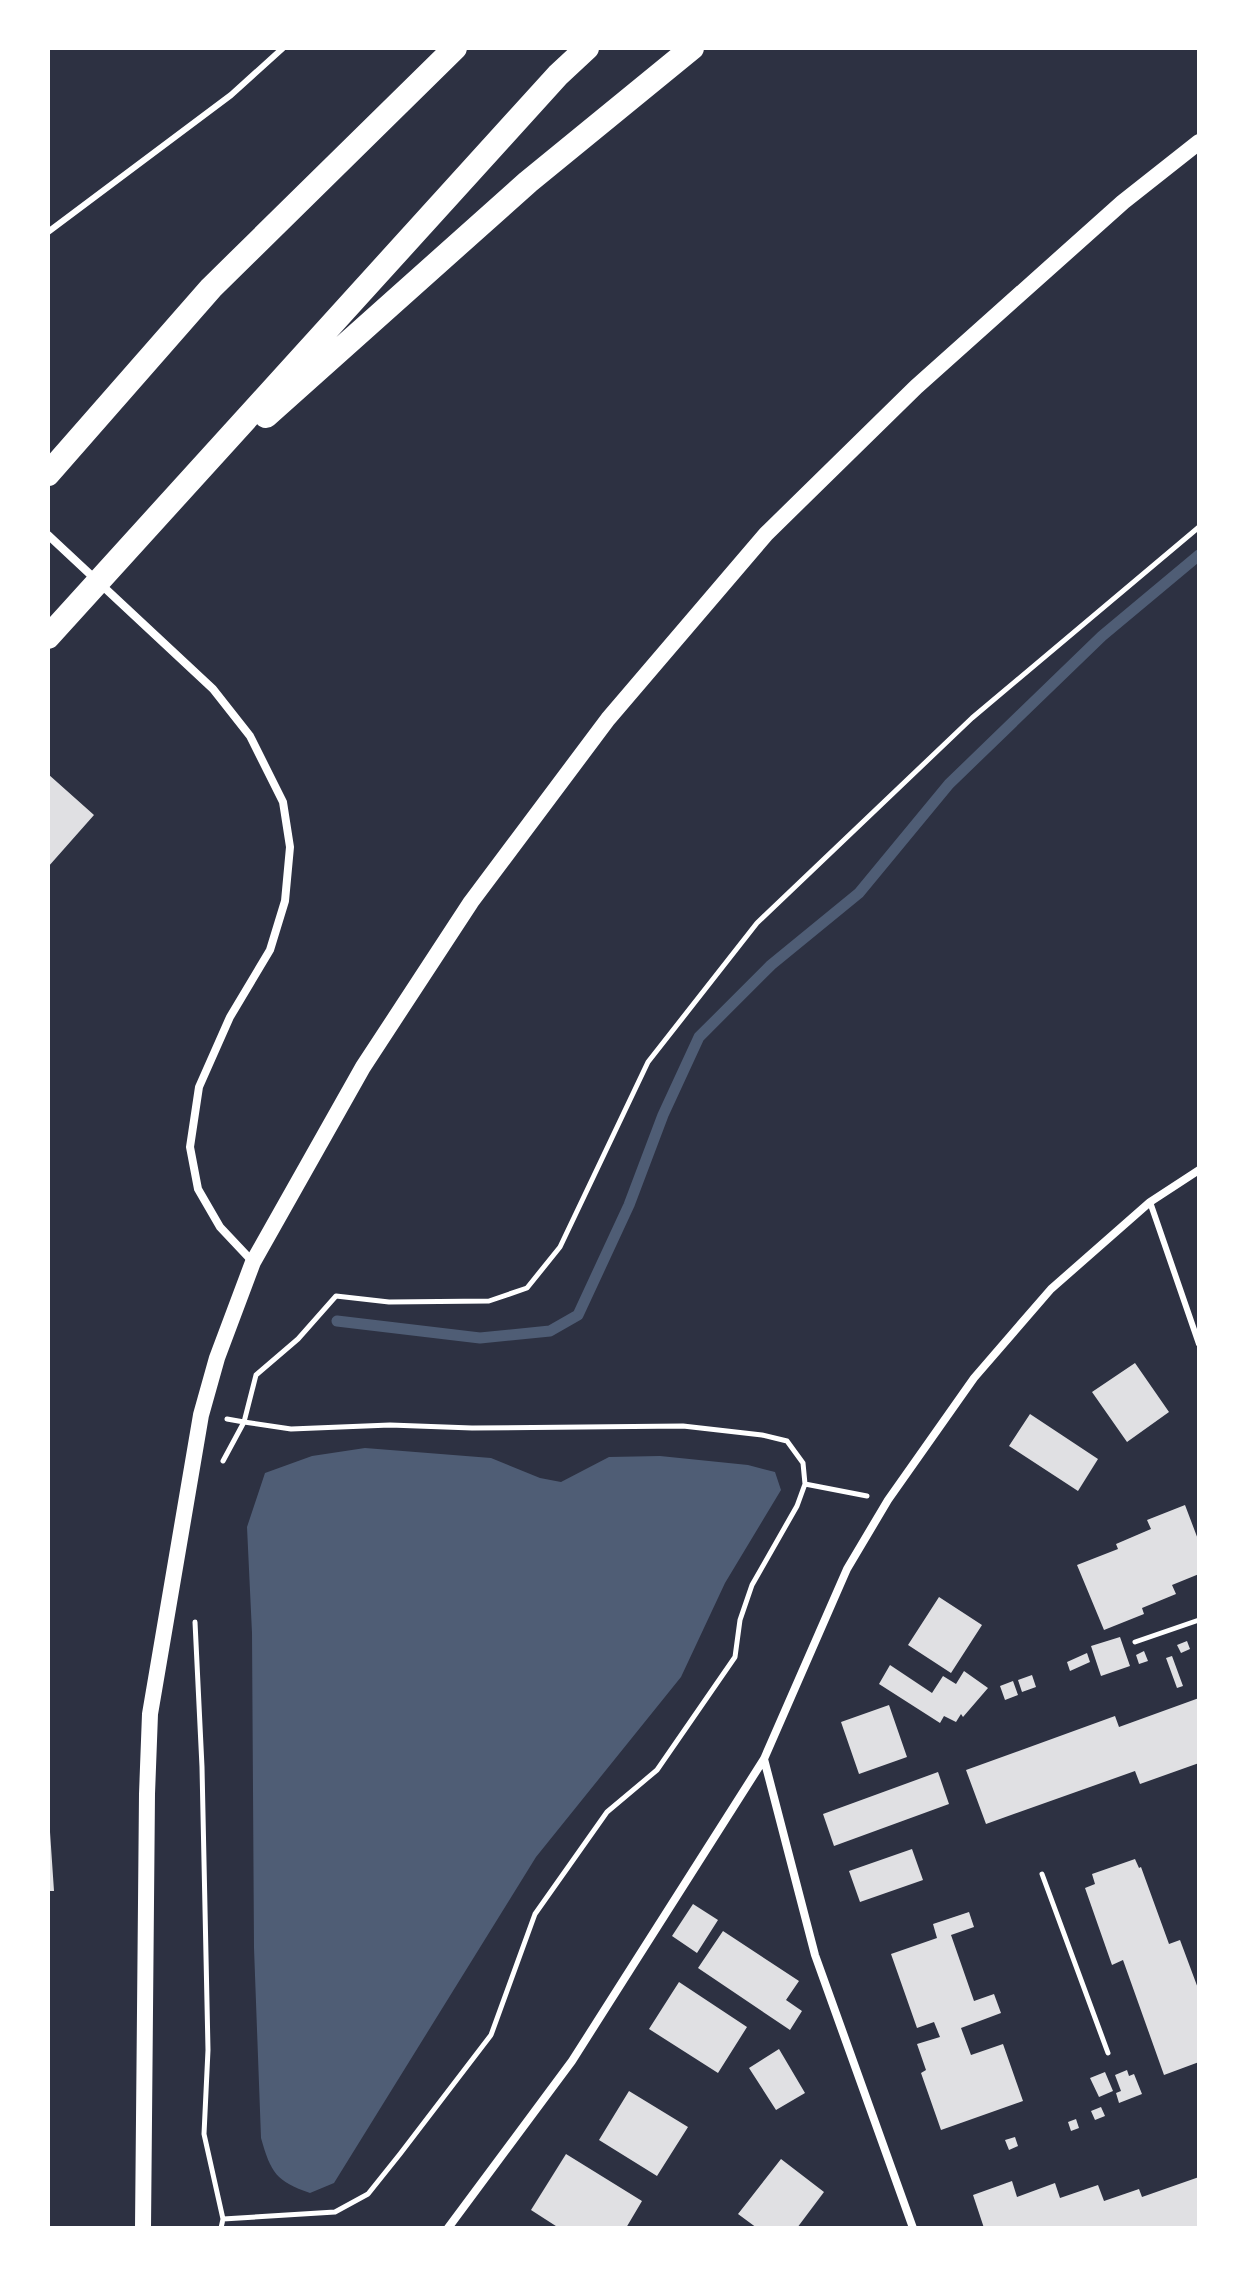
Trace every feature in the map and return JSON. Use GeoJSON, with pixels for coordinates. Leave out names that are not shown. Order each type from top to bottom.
{"type":"FeatureCollection","features":[{"type":"Feature","properties":{"kind":"highway"},"geometry":{"type":"LineString","coordinates":[[48,474],[211,288],[455,48]]}},
{"type":"Feature","properties":{"kind":"highway"},"geometry":{"type":"LineString","coordinates":[[48,637],[558,75],[587,48]]}},
{"type":"Feature","properties":{"kind":"highway"},"geometry":{"type":"LineString","coordinates":[[168,503],[528,182],[692,48]]}},
{"type":"Feature","properties":{"kind":"main road"},"geometry":{"type":"LineString","coordinates":[[143,2228],[150,1714],[201,1415],[217,1358],[253,1262],[363,1067],[471,902],[608,719],[766,534],[894,408],[1123,202],[1199,142]]}},
{"type":"Feature","properties":{"kind":"street"},"geometry":{"type":"LineString","coordinates":[[48,535],[213,689],[250,736],[283,802],[290,847],[285,901],[270,950],[230,1017],[199,1087],[190,1147],[198,1189],[220,1227],[253,1262]]}},
{"type":"Feature","properties":{"kind":"street"},"geometry":{"type":"LineString","coordinates":[[448,2228],[572,2061],[764,1759],[847,1569],[888,1500],[974,1378],[1041,1300],[1150,1202],[1199,1170]]}},
{"type":"Feature","properties":{"kind":"street"},"geometry":{"type":"LineString","coordinates":[[764,1759],[815,1955],[913,2228]]}},
{"type":"Feature","properties":{"kind":"lane"},"geometry":{"type":"LineString","coordinates":[[48,232],[231,95],[283,48]]}},
{"type":"Feature","properties":{"kind":"lane"},"geometry":{"type":"LineString","coordinates":[[1150,1202],[1199,1344]]}},
{"type":"Feature","properties":{"kind":"path"},"geometry":{"type":"LineString","coordinates":[[217,1471],[244,1422],[256,1375],[298,1339],[336,1296],[389,1302],[489,1301],[527,1288],[560,1247],[648,1062],[757,923],[972,718],[1199,527]]}},
{"type":"Feature","properties":{"kind":"path"},"geometry":{"type":"LineString","coordinates":[[201,1415],[291,1429],[390,1425],[472,1428],[683,1426],[762,1435],[787,1441],[803,1463],[805,1484],[797,1506],[752,1585],[740,1620],[735,1657],[657,1770],[607,1812],[535,1914],[491,2035],[400,2154],[368,2194],[335,2212],[223,2219]]}},
{"type":"Feature","properties":{"kind":"path"},"geometry":{"type":"LineString","coordinates":[[805,1484],[888,1500]]}},
{"type":"Feature","properties":{"kind":"path"},"geometry":{"type":"LineString","coordinates":[[194,1612],[202,1767],[207,2035],[204,2134],[223,2219],[221,2228]]}},
{"type":"Feature","properties":{"kind":"path"},"geometry":{"type":"LineString","coordinates":[[1135,1642],[1199,1620]]}},
{"type":"Feature","properties":{"kind":"path"},"geometry":{"type":"LineString","coordinates":[[1042,1874],[1108,2053]]}},
{"type":"Feature","properties":{"kind":"water"},"geometry":{"type":"Polygon","coordinates":[[[365,1448],[491,1458],[540,1478],[561,1482],[609,1457],[660,1456],[748,1465],[775,1472],[781,1490],[725,1583],[681,1677],[536,1857],[334,2183],[310,2193],[276,2174],[261,2138],[254,1948],[252,1633],[247,1527],[265,1473],[312,1456],[365,1448]]]}},
{"type":"Feature","properties":{"kind":"building"},"geometry":{"type":"Polygon","coordinates":[[[48,774],[94,815],[48,867],[48,774]]]}},
{"type":"Feature","properties":{"kind":"building"},"geometry":{"type":"Polygon","coordinates":[[[1135,1363],[1169,1412],[1127,1442],[1092,1392],[1135,1363]]]}},
{"type":"Feature","properties":{"kind":"building"},"geometry":{"type":"Polygon","coordinates":[[[1030,1414],[1098,1459],[1078,1491],[1009,1446],[1030,1414]]]}},
{"type":"Feature","properties":{"kind":"building"},"geometry":{"type":"Polygon","coordinates":[[[1185,1505],[1199,1542],[1199,1574],[1172,1585],[1176,1594],[1142,1608],[1144,1614],[1104,1630],[1077,1565],[1118,1549],[1116,1544],[1151,1529],[1147,1520],[1185,1505]]]}},
{"type":"Feature","properties":{"kind":"building"},"geometry":{"type":"Polygon","coordinates":[[[939,1597],[982,1625],[951,1673],[908,1645],[939,1597]]]}},
{"type":"Feature","properties":{"kind":"building"},"geometry":{"type":"Polygon","coordinates":[[[1120,1637],[1130,1666],[1101,1676],[1091,1646],[1120,1637]]]}},
{"type":"Feature","properties":{"kind":"building"},"geometry":{"type":"Polygon","coordinates":[[[1187,1641],[1190,1649],[1181,1653],[1177,1645],[1187,1641]]]}},
{"type":"Feature","properties":{"kind":"building"},"geometry":{"type":"Polygon","coordinates":[[[1144,1651],[1148,1661],[1139,1664],[1136,1655],[1144,1651]]]}},
{"type":"Feature","properties":{"kind":"building"},"geometry":{"type":"Polygon","coordinates":[[[1087,1653],[1090,1662],[1070,1671],[1067,1662],[1087,1653]]]}},
{"type":"Feature","properties":{"kind":"building"},"geometry":{"type":"Polygon","coordinates":[[[1172,1656],[1183,1686],[1177,1688],[1166,1658],[1172,1656]]]}},
{"type":"Feature","properties":{"kind":"building"},"geometry":{"type":"Polygon","coordinates":[[[890,1665],[932,1693],[943,1676],[956,1684],[964,1671],[988,1688],[963,1717],[961,1714],[956,1722],[944,1716],[940,1723],[879,1684],[890,1665]]]}},
{"type":"Feature","properties":{"kind":"building"},"geometry":{"type":"Polygon","coordinates":[[[1032,1675],[1036,1687],[1022,1692],[1018,1680],[1032,1675]]]}},
{"type":"Feature","properties":{"kind":"building"},"geometry":{"type":"Polygon","coordinates":[[[1013,1681],[1018,1695],[1005,1700],[1000,1686],[1013,1681]]]}},
{"type":"Feature","properties":{"kind":"building"},"geometry":{"type":"Polygon","coordinates":[[[1199,1698],[1199,1763],[1140,1784],[1135,1771],[986,1824],[966,1770],[1115,1716],[1119,1727],[1199,1698]]]}},
{"type":"Feature","properties":{"kind":"building"},"geometry":{"type":"Polygon","coordinates":[[[889,1705],[907,1757],[859,1774],[841,1722],[889,1705]]]}},
{"type":"Feature","properties":{"kind":"building"},"geometry":{"type":"Polygon","coordinates":[[[938,1772],[949,1804],[834,1846],[823,1814],[938,1772]]]}},
{"type":"Feature","properties":{"kind":"building"},"geometry":{"type":"Polygon","coordinates":[[[50,1832],[54,1891],[48,1891],[50,1832]]]}},
{"type":"Feature","properties":{"kind":"building"},"geometry":{"type":"Polygon","coordinates":[[[912,1849],[923,1880],[860,1902],[849,1871],[912,1849]]]}},
{"type":"Feature","properties":{"kind":"building"},"geometry":{"type":"Polygon","coordinates":[[[1135,1859],[1141,1867],[1169,1944],[1180,1940],[1199,1991],[1199,2062],[1164,2075],[1123,1960],[1112,1965],[1085,1888],[1095,1884],[1092,1874],[1135,1859]]]}},
{"type":"Feature","properties":{"kind":"building"},"geometry":{"type":"Polygon","coordinates":[[[693,1904],[718,1920],[697,1953],[672,1936],[693,1904]]]}},
{"type":"Feature","properties":{"kind":"building"},"geometry":{"type":"Polygon","coordinates":[[[969,1912],[974,1927],[951,1935],[974,2001],[994,1994],[1001,2013],[961,2028],[971,2055],[1003,2044],[1023,2101],[941,2130],[921,2073],[926,2070],[917,2044],[940,2037],[934,2022],[917,2028],[891,1954],[937,1938],[933,1924],[969,1912]]]}},
{"type":"Feature","properties":{"kind":"building"},"geometry":{"type":"Polygon","coordinates":[[[723,1931],[799,1981],[786,2000],[802,2011],[790,2030],[698,1968],[723,1931]]]}},
{"type":"Feature","properties":{"kind":"building"},"geometry":{"type":"Polygon","coordinates":[[[679,1982],[747,2027],[718,2073],[649,2029],[679,1982]]]}},
{"type":"Feature","properties":{"kind":"building"},"geometry":{"type":"Polygon","coordinates":[[[779,2049],[805,2093],[776,2110],[749,2068],[779,2049]]]}},
{"type":"Feature","properties":{"kind":"building"},"geometry":{"type":"Polygon","coordinates":[[[1127,2070],[1129,2076],[1134,2074],[1142,2094],[1119,2103],[1116,2093],[1121,2091],[1115,2075],[1127,2070]]]}},
{"type":"Feature","properties":{"kind":"building"},"geometry":{"type":"Polygon","coordinates":[[[1105,2072],[1113,2091],[1099,2097],[1090,2078],[1105,2072]]]}},
{"type":"Feature","properties":{"kind":"building"},"geometry":{"type":"Polygon","coordinates":[[[629,2091],[688,2127],[657,2176],[599,2140],[629,2091]]]}},
{"type":"Feature","properties":{"kind":"building"},"geometry":{"type":"Polygon","coordinates":[[[1101,2107],[1105,2116],[1095,2120],[1091,2111],[1101,2107]]]}},
{"type":"Feature","properties":{"kind":"building"},"geometry":{"type":"Polygon","coordinates":[[[1076,2119],[1079,2128],[1071,2131],[1068,2122],[1076,2119]]]}},
{"type":"Feature","properties":{"kind":"building"},"geometry":{"type":"Polygon","coordinates":[[[1015,2137],[1018,2146],[1009,2150],[1005,2140],[1015,2137]]]}},
{"type":"Feature","properties":{"kind":"building"},"geometry":{"type":"Polygon","coordinates":[[[566,2154],[642,2201],[626,2228],[559,2228],[531,2210],[566,2154]]]}},
{"type":"Feature","properties":{"kind":"building"},"geometry":{"type":"Polygon","coordinates":[[[781,2159],[824,2192],[797,2228],[757,2228],[738,2214],[781,2159]]]}},
{"type":"Feature","properties":{"kind":"building"},"geometry":{"type":"Polygon","coordinates":[[[1199,2177],[1199,2228],[984,2228],[973,2195],[1012,2181],[1017,2197],[1055,2183],[1060,2198],[1098,2185],[1104,2201],[1139,2189],[1142,2197],[1199,2177]]]}},
{"type":"Feature","properties":{"kind":"waterway"},"geometry":{"type":"LineString","coordinates":[[337,1321],[480,1338],[550,1331],[578,1315],[629,1205],[663,1115],[699,1037],[771,965],[859,893],[949,784],[1102,636],[1199,555]]}}]}
